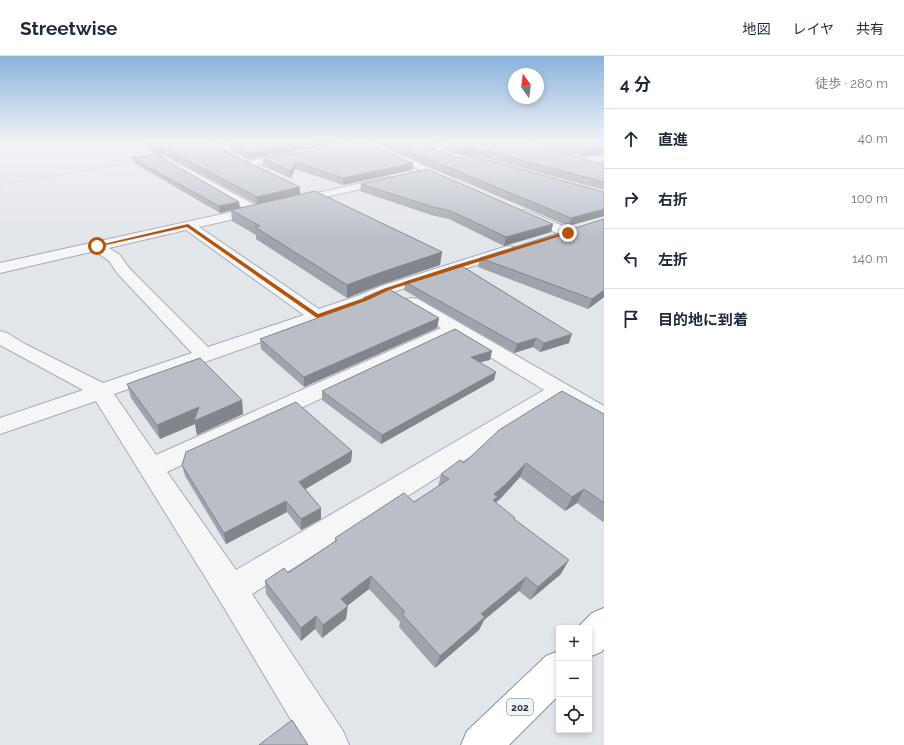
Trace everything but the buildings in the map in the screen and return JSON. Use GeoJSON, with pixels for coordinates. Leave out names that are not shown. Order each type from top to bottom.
{"type":"FeatureCollection","features":[{"type":"Feature","properties":{"kind":"highway"},"geometry":{"type":"LineString","coordinates":[[592,637],[604,625]]}},
{"type":"Feature","properties":{"kind":"highway","name":"202"},"geometry":{"type":"LineString","coordinates":[[481,745],[556,672]]}},
{"type":"Feature","properties":{"kind":"street"},"geometry":{"type":"LineString","coordinates":[[191,174],[255,210]]}},
{"type":"Feature","properties":{"kind":"street"},"geometry":{"type":"LineString","coordinates":[[286,203],[414,174]]}},
{"type":"Feature","properties":{"kind":"street"},"geometry":{"type":"LineString","coordinates":[[435,174],[463,186]]}},
{"type":"Feature","properties":{"kind":"street"},"geometry":{"type":"LineString","coordinates":[[302,190],[330,203]]}},
{"type":"Feature","properties":{"kind":"street"},"geometry":{"type":"LineString","coordinates":[[0,268],[270,207]]}},
{"type":"Feature","properties":{"kind":"street"},"geometry":{"type":"LineString","coordinates":[[512,208],[575,231],[546,239]]}},
{"type":"Feature","properties":{"kind":"street"},"geometry":{"type":"LineString","coordinates":[[188,225],[317,316]]}},
{"type":"Feature","properties":{"kind":"street"},"geometry":{"type":"LineString","coordinates":[[97,246],[115,258],[123,271],[205,355]]}},
{"type":"Feature","properties":{"kind":"street"},"geometry":{"type":"LineString","coordinates":[[0,426],[100,390],[366,299],[450,262],[524,246]]}},
{"type":"Feature","properties":{"kind":"street"},"geometry":{"type":"LineString","coordinates":[[387,289],[604,416]]}},
{"type":"Feature","properties":{"kind":"street"},"geometry":{"type":"LineString","coordinates":[[152,468],[455,328]]}},
{"type":"Feature","properties":{"kind":"street"},"geometry":{"type":"LineString","coordinates":[[0,337],[18,348],[100,390],[231,590],[329,745]]}},
{"type":"Feature","properties":{"kind":"street"},"geometry":{"type":"LineString","coordinates":[[231,590],[560,390]]}},
{"type":"Feature","properties":{"kind":"path"},"geometry":{"type":"LineString","coordinates":[[0,185],[65,174]]}},
{"type":"Feature","properties":{"kind":"route"},"geometry":{"type":"LineString","coordinates":[[97,246],[188,225],[317,316],[366,299],[387,289],[457,266],[568,233]]}}]}
